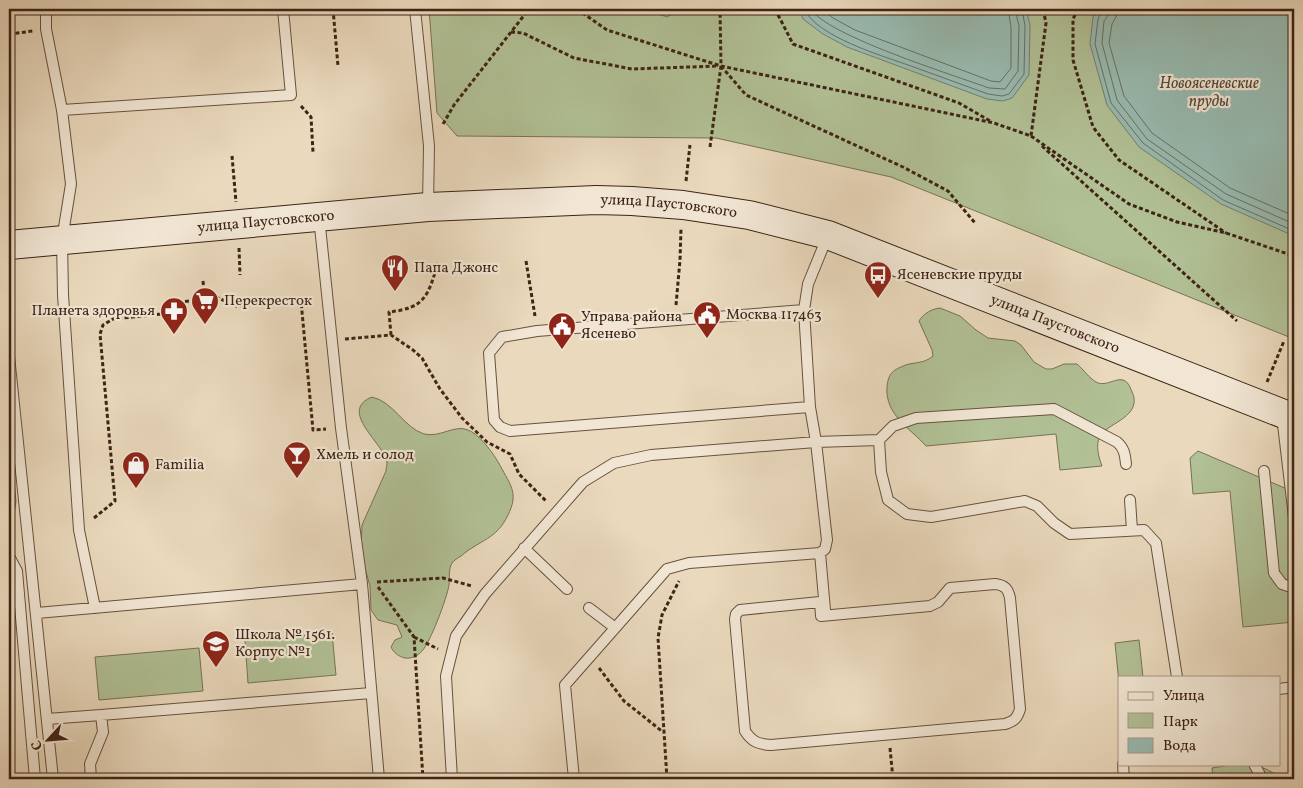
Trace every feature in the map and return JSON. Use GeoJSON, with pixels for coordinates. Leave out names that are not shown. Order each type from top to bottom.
{"type":"FeatureCollection","features":[{"type":"Feature","properties":{"kind":"main road","name":"улица Паустовского"},"geometry":{"type":"LineString","coordinates":[[9,245],[428,207],[552,201],[632,201],[683,205],[749,216],[828,235],[1278,412]]}},
{"type":"Feature","properties":{"kind":"lane"},"geometry":{"type":"LineString","coordinates":[[46,9],[46,29],[62,110],[72,184],[62,240],[63,295],[79,530],[95,608]]}},
{"type":"Feature","properties":{"kind":"lane"},"geometry":{"type":"LineString","coordinates":[[62,110],[291,95],[283,9]]}},
{"type":"Feature","properties":{"kind":"lane"},"geometry":{"type":"LineString","coordinates":[[416,9],[429,146],[428,207]]}},
{"type":"Feature","properties":{"kind":"lane"},"geometry":{"type":"LineString","coordinates":[[319,216],[341,428],[362,584],[379,779]]}},
{"type":"Feature","properties":{"kind":"lane"},"geometry":{"type":"LineString","coordinates":[[574,779],[565,685],[667,569],[689,563],[820,553],[825,549],[827,540],[816,442],[810,407],[804,310],[808,284],[828,235]]}},
{"type":"Feature","properties":{"kind":"lane"},"geometry":{"type":"LineString","coordinates":[[804,310],[537,331],[502,337],[488,353],[494,420],[500,427],[510,431],[810,407]]}},
{"type":"Feature","properties":{"kind":"lane"},"geometry":{"type":"LineString","coordinates":[[9,356],[53,779]]}},
{"type":"Feature","properties":{"kind":"lane"},"geometry":{"type":"LineString","coordinates":[[452,779],[446,676],[456,636],[486,594],[556,511],[583,482],[614,463],[651,455],[816,442],[879,440],[893,426],[916,418],[1054,410],[1122,446],[1126,464]]}},
{"type":"Feature","properties":{"kind":"lane"},"geometry":{"type":"LineString","coordinates":[[1278,412],[1294,517]]}},
{"type":"Feature","properties":{"kind":"lane"},"geometry":{"type":"LineString","coordinates":[[879,440],[880,472],[888,500],[907,514],[931,517],[1025,501],[1037,506],[1054,523],[1070,534],[1144,530],[1156,543],[1177,676]]}},
{"type":"Feature","properties":{"kind":"lane"},"geometry":{"type":"LineString","coordinates":[[1264,471],[1274,573],[1282,584],[1294,588]]}},
{"type":"Feature","properties":{"kind":"lane"},"geometry":{"type":"LineString","coordinates":[[1130,500],[1132,530]]}},
{"type":"Feature","properties":{"kind":"lane"},"geometry":{"type":"LineString","coordinates":[[524,548],[567,589]]}},
{"type":"Feature","properties":{"kind":"lane"},"geometry":{"type":"LineString","coordinates":[[820,553],[826,616]]}},
{"type":"Feature","properties":{"kind":"lane"},"geometry":{"type":"LineString","coordinates":[[9,556],[17,571],[35,779]]}},
{"type":"Feature","properties":{"kind":"lane"},"geometry":{"type":"LineString","coordinates":[[37,613],[362,584]]}},
{"type":"Feature","properties":{"kind":"lane"},"geometry":{"type":"LineString","coordinates":[[1003,585],[1008,590],[1020,708],[1018,716],[1014,721],[1004,724],[888,734],[771,745],[759,744],[750,739],[745,731],[736,614],[745,608],[820,602],[821,616],[930,606],[938,602],[950,588],[1003,585]]}},
{"type":"Feature","properties":{"kind":"lane"},"geometry":{"type":"LineString","coordinates":[[589,608],[614,628]]}},
{"type":"Feature","properties":{"kind":"lane"},"geometry":{"type":"LineString","coordinates":[[1280,689],[1294,687]]}},
{"type":"Feature","properties":{"kind":"lane"},"geometry":{"type":"LineString","coordinates":[[47,719],[371,692]]}},
{"type":"Feature","properties":{"kind":"lane"},"geometry":{"type":"LineString","coordinates":[[91,779],[90,764],[103,732],[101,715]]}},
{"type":"Feature","properties":{"kind":"lane"},"geometry":{"type":"LineString","coordinates":[[1123,766],[1124,779]]}},
{"type":"Feature","properties":{"kind":"lane"},"geometry":{"type":"LineString","coordinates":[[1255,766],[1260,779]]}},
{"type":"Feature","properties":{"kind":"path"},"geometry":{"type":"LineString","coordinates":[[334,9],[338,66]]}},
{"type":"Feature","properties":{"kind":"path"},"geometry":{"type":"LineString","coordinates":[[454,105],[528,9]]}},
{"type":"Feature","properties":{"kind":"path"},"geometry":{"type":"LineString","coordinates":[[577,9],[607,30],[721,66],[994,123],[1031,136],[1129,204],[1177,222],[1226,233],[1294,256]]}},
{"type":"Feature","properties":{"kind":"path"},"geometry":{"type":"LineString","coordinates":[[710,147],[721,66],[720,9]]}},
{"type":"Feature","properties":{"kind":"path"},"geometry":{"type":"LineString","coordinates":[[776,9],[792,44],[959,103],[994,123]]}},
{"type":"Feature","properties":{"kind":"path"},"geometry":{"type":"LineString","coordinates":[[1031,136],[1046,23],[1042,9]]}},
{"type":"Feature","properties":{"kind":"path"},"geometry":{"type":"LineString","coordinates":[[1078,9],[1074,19],[1074,60],[1093,127],[1119,160],[1226,233]]}},
{"type":"Feature","properties":{"kind":"path"},"geometry":{"type":"LineString","coordinates":[[9,34],[46,29]]}},
{"type":"Feature","properties":{"kind":"path"},"geometry":{"type":"LineString","coordinates":[[511,32],[523,33],[574,58],[632,69],[721,66]]}},
{"type":"Feature","properties":{"kind":"path"},"geometry":{"type":"LineString","coordinates":[[721,66],[746,95],[902,167],[948,191],[975,222]]}},
{"type":"Feature","properties":{"kind":"path"},"geometry":{"type":"LineString","coordinates":[[311,117],[313,152]]}},
{"type":"Feature","properties":{"kind":"path"},"geometry":{"type":"LineString","coordinates":[[1031,136],[1237,321]]}},
{"type":"Feature","properties":{"kind":"path"},"geometry":{"type":"LineString","coordinates":[[685,184],[690,145]]}},
{"type":"Feature","properties":{"kind":"path"},"geometry":{"type":"LineString","coordinates":[[674,320],[681,228]]}},
{"type":"Feature","properties":{"kind":"path"},"geometry":{"type":"LineString","coordinates":[[526,261],[537,331]]}},
{"type":"Feature","properties":{"kind":"path"},"geometry":{"type":"LineString","coordinates":[[391,336],[389,312],[407,310],[421,303],[431,286],[438,263]]}},
{"type":"Feature","properties":{"kind":"path"},"geometry":{"type":"LineString","coordinates":[[203,281],[205,300]]}},
{"type":"Feature","properties":{"kind":"path"},"geometry":{"type":"LineString","coordinates":[[79,530],[116,501],[100,334],[103,325],[113,319],[162,314],[176,302],[205,300],[212,295],[236,306],[301,302],[313,430],[341,428]]}},
{"type":"Feature","properties":{"kind":"path"},"geometry":{"type":"LineString","coordinates":[[360,338],[391,336],[405,344],[422,358],[440,389],[462,418],[487,442],[510,454],[520,474],[556,511]]}},
{"type":"Feature","properties":{"kind":"path"},"geometry":{"type":"LineString","coordinates":[[1278,412],[1284,341]]}},
{"type":"Feature","properties":{"kind":"path"},"geometry":{"type":"LineString","coordinates":[[668,779],[658,638],[662,615],[689,563]]}},
{"type":"Feature","properties":{"kind":"path"},"geometry":{"type":"LineString","coordinates":[[452,655],[414,637],[375,583],[442,578],[476,588],[486,594]]}},
{"type":"Feature","properties":{"kind":"path"},"geometry":{"type":"LineString","coordinates":[[414,637],[423,779]]}},
{"type":"Feature","properties":{"kind":"path"},"geometry":{"type":"LineString","coordinates":[[591,656],[624,701],[664,733]]}},
{"type":"Feature","properties":{"kind":"path"},"geometry":{"type":"LineString","coordinates":[[888,734],[893,779]]}},
{"type":"Feature","properties":{"kind":"green space"},"geometry":{"type":"Polygon","coordinates":[[[429,9],[1294,9],[1294,339],[891,177],[716,138],[457,136],[437,113],[429,9]]]}},
{"type":"Feature","properties":{"kind":"green space"},"geometry":{"type":"Polygon","coordinates":[[[940,308],[960,316],[988,338],[1015,341],[1021,345],[1034,362],[1046,369],[1052,369],[1064,364],[1077,364],[1091,378],[1101,384],[1119,380],[1127,382],[1134,395],[1134,405],[1126,416],[1100,436],[1098,447],[1102,466],[1060,470],[1056,434],[926,446],[906,427],[890,406],[887,397],[888,380],[892,372],[905,365],[925,361],[933,356],[919,321],[928,312],[940,308]]]}},
{"type":"Feature","properties":{"kind":"green space"},"geometry":{"type":"Polygon","coordinates":[[[9,394],[13,431],[13,473],[16,501],[14,515],[9,524],[9,394]]]}},
{"type":"Feature","properties":{"kind":"green space"},"geometry":{"type":"Polygon","coordinates":[[[372,397],[386,404],[410,426],[424,434],[430,435],[458,429],[468,430],[473,433],[483,441],[496,459],[509,481],[513,496],[513,502],[508,515],[498,530],[452,563],[448,591],[434,630],[422,651],[410,658],[398,655],[391,647],[395,640],[402,637],[397,625],[378,620],[371,610],[370,586],[361,554],[362,525],[386,471],[387,464],[384,455],[361,419],[359,411],[363,403],[372,397]]]}},
{"type":"Feature","properties":{"kind":"green space"},"geometry":{"type":"Polygon","coordinates":[[[1198,451],[1294,492],[1294,622],[1243,627],[1230,491],[1193,494],[1190,458],[1198,451]]]}},
{"type":"Feature","properties":{"kind":"green space"},"geometry":{"type":"Polygon","coordinates":[[[332,633],[336,675],[248,683],[245,641],[332,633]]]}},
{"type":"Feature","properties":{"kind":"green space"},"geometry":{"type":"Polygon","coordinates":[[[1139,640],[1143,676],[1118,676],[1115,643],[1139,640]]]}},
{"type":"Feature","properties":{"kind":"green space"},"geometry":{"type":"Polygon","coordinates":[[[199,648],[203,691],[99,700],[95,657],[199,648]]]}},
{"type":"Feature","properties":{"kind":"green space"},"geometry":{"type":"Polygon","coordinates":[[[1256,766],[1261,767],[1282,779],[1213,779],[1212,768],[1256,766]]]}},
{"type":"Feature","properties":{"kind":"water"},"geometry":{"type":"Polygon","coordinates":[[[643,9],[682,9],[667,17],[643,9]]]}},
{"type":"Feature","properties":{"kind":"water"},"geometry":{"type":"Polygon","coordinates":[[[799,9],[1026,9],[1030,25],[1029,75],[1012,98],[1003,101],[987,99],[847,47],[823,34],[803,19],[799,9]]]}},
{"type":"Feature","properties":{"kind":"water","name":"Новоясеневские пруды"},"geometry":{"type":"Polygon","coordinates":[[[1099,9],[1285,9],[1294,13],[1294,236],[1221,204],[1139,147],[1107,105],[1090,44],[1093,17],[1099,9]]]}},
{"type":"Feature","properties":{"kind":"place","name":"Папа Джонс"},"geometry":{"type":"Point","coordinates":[395,292]}},
{"type":"Feature","properties":{"kind":"place","name":"Ясеневские пруды"},"geometry":{"type":"Point","coordinates":[878,299]}},
{"type":"Feature","properties":{"kind":"place","name":"Перекресток"},"geometry":{"type":"Point","coordinates":[205,325]}},
{"type":"Feature","properties":{"kind":"place","name":"Планета здоровья"},"geometry":{"type":"Point","coordinates":[174,335]}},
{"type":"Feature","properties":{"kind":"place","name":"Москва 117463"},"geometry":{"type":"Point","coordinates":[707,339]}},
{"type":"Feature","properties":{"kind":"place","name":"Управа района Ясенево"},"geometry":{"type":"Point","coordinates":[562,350]}},
{"type":"Feature","properties":{"kind":"place","name":"Хмель и солод"},"geometry":{"type":"Point","coordinates":[297,479]}},
{"type":"Feature","properties":{"kind":"place","name":"Familia"},"geometry":{"type":"Point","coordinates":[136,489]}},
{"type":"Feature","properties":{"kind":"place","name":"Школа № 1561. Корпус №1"},"geometry":{"type":"Point","coordinates":[216,668]}}]}
